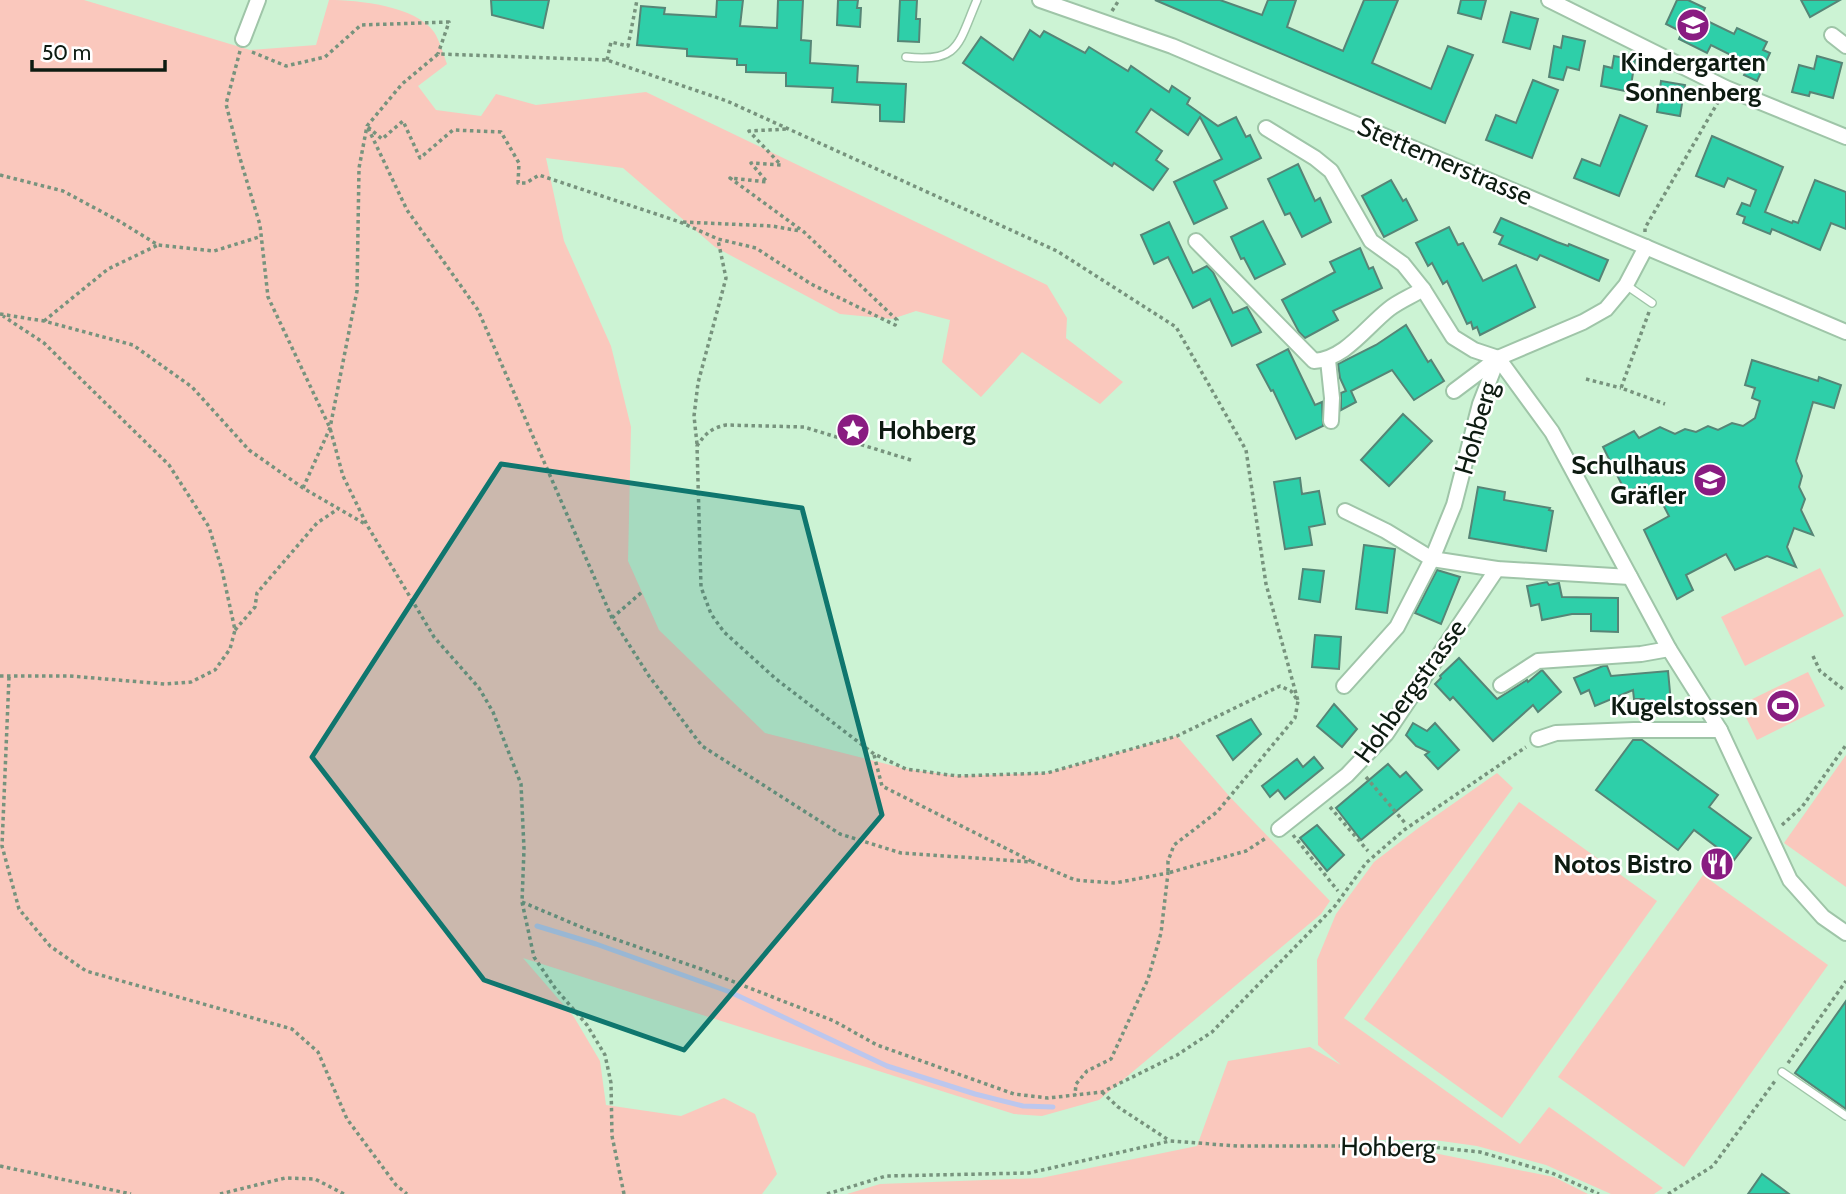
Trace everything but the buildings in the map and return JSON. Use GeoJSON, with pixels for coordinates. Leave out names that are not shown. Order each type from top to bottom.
{"type":"FeatureCollection","features":[{"type":"Feature","properties":{"kind":"street"},"geometry":{"type":"LineString","coordinates":[[242,43],[258,0]]}},
{"type":"Feature","properties":{"kind":"street","name":"Stettemerstrasse"},"geometry":{"type":"LineString","coordinates":[[1040,0],[1172,46],[1846,332]]}},
{"type":"Feature","properties":{"kind":"street"},"geometry":{"type":"LineString","coordinates":[[1549,0],[1726,88],[1846,137]]}},
{"type":"Feature","properties":{"kind":"street"},"geometry":{"type":"LineString","coordinates":[[1832,35],[1846,46]]}},
{"type":"Feature","properties":{"kind":"street","name":"Hohberg"},"geometry":{"type":"LineString","coordinates":[[1266,128],[1331,171],[1371,241],[1403,264],[1423,289],[1453,337],[1474,350],[1498,358],[1480,404],[1454,505],[1432,559],[1397,627],[1344,686]]}},
{"type":"Feature","properties":{"kind":"street"},"geometry":{"type":"LineString","coordinates":[[1196,242],[1314,361],[1328,360],[1366,331],[1390,308],[1423,289]]}},
{"type":"Feature","properties":{"kind":"street"},"geometry":{"type":"LineString","coordinates":[[1454,391],[1498,358],[1583,322],[1606,309],[1626,285],[1646,247]]}},
{"type":"Feature","properties":{"kind":"street"},"geometry":{"type":"LineString","coordinates":[[1498,358],[1552,432],[1669,649],[1720,730],[1790,880],[1823,918],[1846,933]]}},
{"type":"Feature","properties":{"kind":"street"},"geometry":{"type":"LineString","coordinates":[[1328,360],[1332,398],[1331,421]]}},
{"type":"Feature","properties":{"kind":"street"},"geometry":{"type":"LineString","coordinates":[[1345,511],[1386,531],[1432,559],[1497,569],[1630,577]]}},
{"type":"Feature","properties":{"kind":"street","name":"Hohbergstrasse"},"geometry":{"type":"LineString","coordinates":[[1284,830],[1347,775],[1386,734],[1497,569]]}},
{"type":"Feature","properties":{"kind":"street"},"geometry":{"type":"LineString","coordinates":[[1502,685],[1538,661],[1641,654],[1669,649]]}},
{"type":"Feature","properties":{"kind":"street"},"geometry":{"type":"LineString","coordinates":[[1538,739],[1556,733],[1720,730]]}},
{"type":"Feature","properties":{"kind":"lane"},"geometry":{"type":"LineString","coordinates":[[906,57],[931,60],[943,57],[953,49],[960,41],[977,0]]}},
{"type":"Feature","properties":{"kind":"lane"},"geometry":{"type":"LineString","coordinates":[[1626,285],[1652,303]]}},
{"type":"Feature","properties":{"kind":"lane"},"geometry":{"type":"LineString","coordinates":[[1782,1072],[1846,1116]]}},
{"type":"Feature","properties":{"kind":"path"},"geometry":{"type":"LineString","coordinates":[[607,60],[611,42],[628,46],[637,0]]}},
{"type":"Feature","properties":{"kind":"path"},"geometry":{"type":"LineString","coordinates":[[303,488],[330,428],[357,291],[359,168],[367,126],[402,84],[438,54],[449,22],[361,25],[325,57],[286,66],[242,43],[226,104],[260,225],[268,298],[330,428],[343,476],[367,525],[434,637],[479,688],[493,712],[521,783],[524,849],[522,902],[534,957],[555,988],[587,1025],[605,1055],[611,1083],[612,1136],[624,1194]]}},
{"type":"Feature","properties":{"kind":"path"},"geometry":{"type":"LineString","coordinates":[[438,54],[607,60],[727,100],[1056,251],[1175,327],[1246,450],[1266,584],[1298,701],[1295,718],[1217,812],[1174,845],[1168,861],[1161,933],[1148,979],[1111,1059],[1087,1071],[1076,1084],[1075,1095]]}},
{"type":"Feature","properties":{"kind":"path"},"geometry":{"type":"LineString","coordinates":[[1646,247],[1645,228],[1726,88]]}},
{"type":"Feature","properties":{"kind":"path"},"geometry":{"type":"LineString","coordinates":[[367,126],[382,139],[403,121],[420,158],[453,130],[501,132],[519,163],[518,183],[526,183],[540,175],[680,222],[718,239],[757,248],[811,284],[895,324],[897,320],[804,232],[730,178],[766,182],[751,163],[781,165],[748,131],[790,129]]}},
{"type":"Feature","properties":{"kind":"path"},"geometry":{"type":"LineString","coordinates":[[367,126],[407,210],[478,310],[612,618],[649,676],[702,746],[840,834],[901,853],[1032,862]]}},
{"type":"Feature","properties":{"kind":"path"},"geometry":{"type":"LineString","coordinates":[[0,175],[63,191],[158,245],[214,251],[260,236]]}},
{"type":"Feature","properties":{"kind":"path"},"geometry":{"type":"LineString","coordinates":[[680,222],[772,226],[804,232]]}},
{"type":"Feature","properties":{"kind":"path"},"geometry":{"type":"LineString","coordinates":[[718,239],[726,278],[698,383],[694,416],[701,587],[711,614],[724,632],[776,679],[874,754],[906,769],[957,776],[1047,773],[1177,736],[1280,685],[1291,691],[1298,701]]}},
{"type":"Feature","properties":{"kind":"path"},"geometry":{"type":"LineString","coordinates":[[44,321],[108,269],[158,245]]}},
{"type":"Feature","properties":{"kind":"path"},"geometry":{"type":"LineString","coordinates":[[1621,388],[1652,303]]}},
{"type":"Feature","properties":{"kind":"path"},"geometry":{"type":"LineString","coordinates":[[1,315],[44,321],[133,345],[192,387],[249,450],[303,488],[367,525]]}},
{"type":"Feature","properties":{"kind":"path"},"geometry":{"type":"LineString","coordinates":[[1,315],[44,343],[169,466],[209,527],[235,630]]}},
{"type":"Feature","properties":{"kind":"path"},"geometry":{"type":"LineString","coordinates":[[1587,379],[1665,404]]}},
{"type":"Feature","properties":{"kind":"path"},"geometry":{"type":"LineString","coordinates":[[697,446],[705,434],[726,425],[804,427],[911,460]]}},
{"type":"Feature","properties":{"kind":"path"},"geometry":{"type":"LineString","coordinates":[[0,676],[70,676],[165,684],[191,682],[215,670],[230,649],[235,630],[255,607],[257,593],[317,523],[339,509]]}},
{"type":"Feature","properties":{"kind":"path"},"geometry":{"type":"LineString","coordinates":[[612,618],[642,592]]}},
{"type":"Feature","properties":{"kind":"path"},"geometry":{"type":"LineString","coordinates":[[1813,656],[1821,671],[1843,689]]}},
{"type":"Feature","properties":{"kind":"path"},"geometry":{"type":"LineString","coordinates":[[9,677],[2,845],[19,909],[50,946],[86,971],[292,1030],[318,1052],[347,1119],[396,1185],[407,1194]]}},
{"type":"Feature","properties":{"kind":"path"},"geometry":{"type":"LineString","coordinates":[[522,902],[586,929],[701,969],[834,1021],[877,1045],[1014,1094],[1048,1098],[1102,1092],[1177,1055],[1212,1032],[1335,906],[1366,863],[1404,830],[1538,739]]}},
{"type":"Feature","properties":{"kind":"path"},"geometry":{"type":"LineString","coordinates":[[1767,830],[1783,824],[1802,807],[1846,745]]}},
{"type":"Feature","properties":{"kind":"path"},"geometry":{"type":"LineString","coordinates":[[874,754],[882,786],[1032,862],[1075,880],[1115,883],[1168,873],[1246,851],[1284,830],[1338,891]]}},
{"type":"Feature","properties":{"kind":"path"},"geometry":{"type":"LineString","coordinates":[[1360,770],[1405,823]]}},
{"type":"Feature","properties":{"kind":"path"},"geometry":{"type":"LineString","coordinates":[[1324,800],[1368,850]]}},
{"type":"Feature","properties":{"kind":"path","name":"Hohberg"},"geometry":{"type":"LineString","coordinates":[[1102,1092],[1118,1107],[1170,1140]]}},
{"type":"Feature","properties":{"kind":"path","name":"Hohberg"},"geometry":{"type":"LineString","coordinates":[[827,1194],[886,1176],[1029,1173],[1170,1140],[1238,1146],[1422,1146],[1480,1152],[1552,1173],[1599,1194]]}},
{"type":"Feature","properties":{"kind":"path"},"geometry":{"type":"LineString","coordinates":[[1668,1194],[1713,1166],[1723,1151]]}},
{"type":"Feature","properties":{"kind":"path"},"geometry":{"type":"LineString","coordinates":[[0,1166],[131,1194]]}},
{"type":"Feature","properties":{"kind":"path"},"geometry":{"type":"LineString","coordinates":[[220,1194],[285,1178],[315,1179],[344,1194]]}},
{"type":"Feature","properties":{"kind":"highlighted area"},"geometry":{"type":"Polygon","coordinates":[[[501,464],[802,508],[882,815],[684,1050],[484,980],[312,757],[501,464]]]}},
{"type":"Feature","properties":{"kind":"shaded area"},"geometry":{"type":"Polygon","coordinates":[[[0,0],[84,0],[250,50],[316,45],[329,0],[355,1],[401,10],[426,23],[434,32],[447,64],[418,86],[436,110],[481,116],[496,94],[536,105],[646,92],[1047,285],[1067,318],[1066,338],[1123,382],[1100,404],[1022,352],[981,397],[942,362],[950,320],[916,311],[892,319],[840,314],[715,247],[623,168],[546,158],[564,241],[611,346],[631,427],[628,561],[659,630],[765,733],[906,769],[957,776],[1047,773],[1177,736],[1230,797],[1330,901],[1321,914],[1099,1100],[1042,1116],[1014,1114],[523,958],[574,1017],[600,1061],[606,1105],[681,1116],[724,1098],[755,1114],[777,1174],[762,1194],[0,1194],[0,0]]]}},
{"type":"Feature","properties":{"kind":"shaded area"},"geometry":{"type":"Polygon","coordinates":[[[1820,568],[1844,616],[1745,666],[1721,617],[1820,568]]]}},
{"type":"Feature","properties":{"kind":"shaded area","name":"Kugelstossen"},"geometry":{"type":"Polygon","coordinates":[[[1808,672],[1825,706],[1757,740],[1740,705],[1808,672]]]}},
{"type":"Feature","properties":{"kind":"shaded area"},"geometry":{"type":"Polygon","coordinates":[[[1846,755],[1846,887],[1784,843],[1846,755]]]}},
{"type":"Feature","properties":{"kind":"shaded area"},"geometry":{"type":"Polygon","coordinates":[[[1497,773],[1513,788],[1344,1018],[1520,1144],[1549,1107],[1663,1188],[1654,1194],[1611,1194],[1546,1165],[1477,1146],[1434,1140],[1369,1140],[1554,1177],[1588,1194],[847,1194],[880,1184],[1041,1178],[1197,1146],[1228,1061],[1310,1047],[1341,1065],[1318,1045],[1317,960],[1336,914],[1374,862],[1497,773]]]}},
{"type":"Feature","properties":{"kind":"shaded area"},"geometry":{"type":"Polygon","coordinates":[[[1519,802],[1657,901],[1502,1118],[1364,1019],[1519,802]]]}},
{"type":"Feature","properties":{"kind":"shaded area"},"geometry":{"type":"Polygon","coordinates":[[[1703,875],[1828,965],[1684,1167],[1558,1077],[1703,875]]]}},
{"type":"Feature","properties":{"kind":"waterway"},"geometry":{"type":"LineString","coordinates":[[537,926],[730,992],[887,1066],[1023,1106],[1053,1107]]}},
{"type":"Feature","properties":{"kind":"place","name":"Kindergarten Sonnenberg"},"geometry":{"type":"Point","coordinates":[1693,25]}},
{"type":"Feature","properties":{"kind":"place","name":"Hohberg"},"geometry":{"type":"Point","coordinates":[853,430]}},
{"type":"Feature","properties":{"kind":"place","name":"Schulhaus Gräfler"},"geometry":{"type":"Point","coordinates":[1710,480]}},
{"type":"Feature","properties":{"kind":"place","name":"Kugelstossen"},"geometry":{"type":"Point","coordinates":[1783,706]}},
{"type":"Feature","properties":{"kind":"place","name":"Notos Bistro"},"geometry":{"type":"Point","coordinates":[1717,864]}}]}
